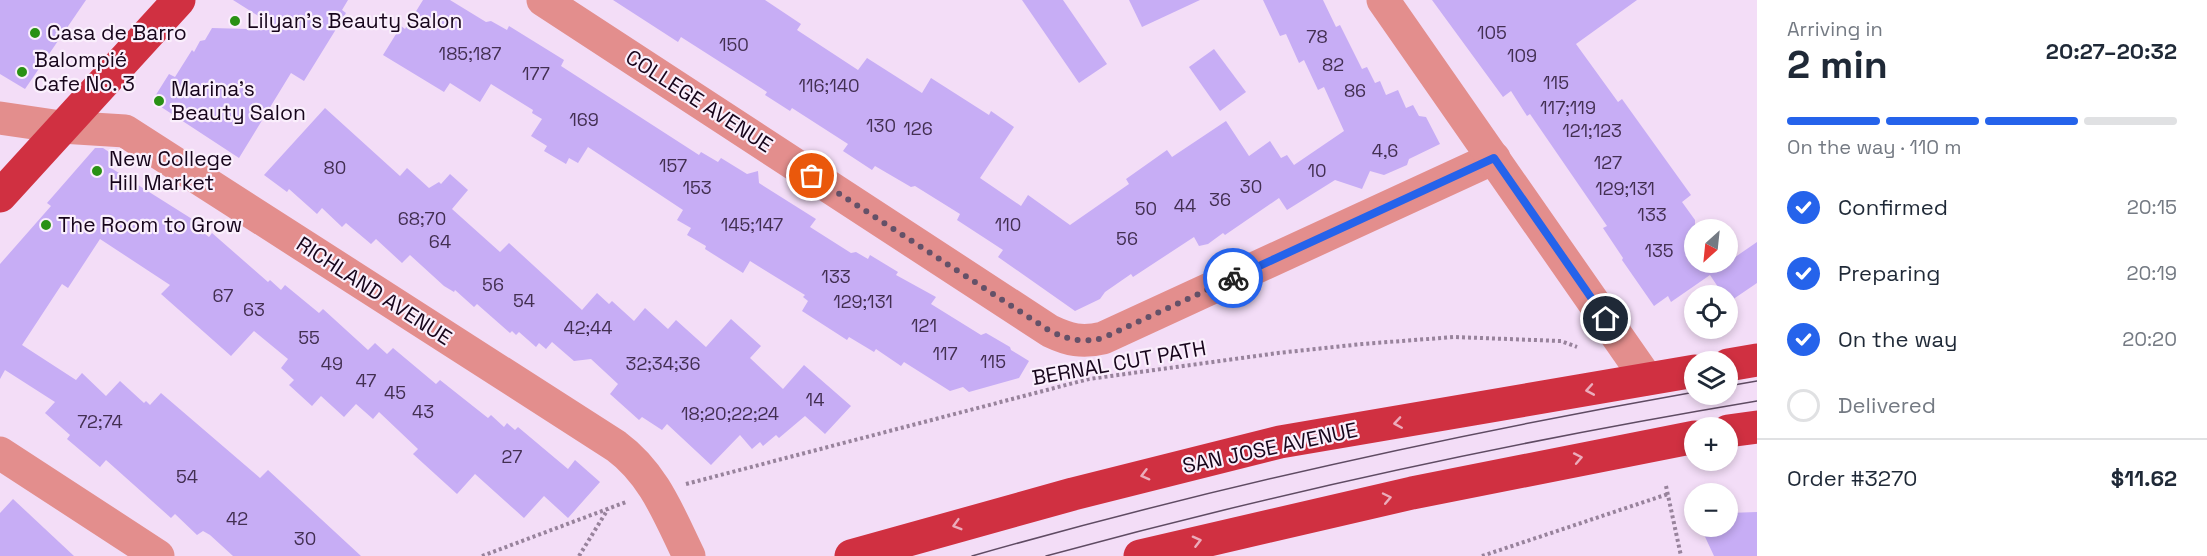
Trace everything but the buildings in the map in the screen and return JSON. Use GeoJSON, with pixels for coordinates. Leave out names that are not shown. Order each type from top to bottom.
{"type":"FeatureCollection","features":[{"type":"Feature","properties":{"kind":"main road"},"geometry":{"type":"LineString","coordinates":[[0,196],[179,0]]}},
{"type":"Feature","properties":{"kind":"main road"},"geometry":{"type":"LineString","coordinates":[[1738,363],[1757,360]]}},
{"type":"Feature","properties":{"kind":"main road","name":"SAN JOSE AVENUE"},"geometry":{"type":"LineString","coordinates":[[851,556],[1063,496],[1280,442],[1684,373]]}},
{"type":"Feature","properties":{"kind":"main road"},"geometry":{"type":"LineString","coordinates":[[1738,430],[1757,427]]}},
{"type":"Feature","properties":{"kind":"main road"},"geometry":{"type":"LineString","coordinates":[[1140,556],[1400,495],[1684,439]]}},
{"type":"Feature","properties":{"kind":"street","name":"COLLEGE AVENUE"},"geometry":{"type":"LineString","coordinates":[[543,0],[1050,331],[1068,340],[1086,342],[1103,338],[1494,158]]}},
{"type":"Feature","properties":{"kind":"street"},"geometry":{"type":"LineString","coordinates":[[1383,0],[1647,379]]}},
{"type":"Feature","properties":{"kind":"street","name":"RICHLAND AVENUE"},"geometry":{"type":"LineString","coordinates":[[0,118],[62,127],[125,131],[616,446],[643,469],[689,556]]}},
{"type":"Feature","properties":{"kind":"street"},"geometry":{"type":"LineString","coordinates":[[0,453],[158,556]]}},
{"type":"Feature","properties":{"kind":"path","name":"BERNAL CUT PATH"},"geometry":{"type":"LineString","coordinates":[[482,556],[609,509],[656,495],[1089,379],[1278,352],[1454,337],[1561,341],[1576,347]]}},
{"type":"Feature","properties":{"kind":"path"},"geometry":{"type":"LineString","coordinates":[[1666,486],[1681,556]]}},
{"type":"Feature","properties":{"kind":"path"},"geometry":{"type":"LineString","coordinates":[[1482,556],[1668,494]]}},
{"type":"Feature","properties":{"kind":"path"},"geometry":{"type":"LineString","coordinates":[[579,556],[609,509]]}},
{"type":"Feature","properties":{"kind":"tram line"},"geometry":{"type":"LineString","coordinates":[[1738,384],[1757,381]]}},
{"type":"Feature","properties":{"kind":"tram line"},"geometry":{"type":"LineString","coordinates":[[972,556],[1151,508],[1332,465],[1513,426],[1684,394]]}},
{"type":"Feature","properties":{"kind":"tram line"},"geometry":{"type":"LineString","coordinates":[[1046,556],[1311,489],[1578,433],[1757,401]]}},
{"type":"Feature","properties":{"kind":"way so far"},"geometry":{"type":"LineString","coordinates":[[812,176],[1050,331],[1068,340],[1086,342],[1103,338],[1233,278]]}},
{"type":"Feature","properties":{"kind":"place","name":"Lilyan's Beauty Salon"},"geometry":{"type":"Point","coordinates":[235,21]}},
{"type":"Feature","properties":{"kind":"place","name":"Casa de Barro"},"geometry":{"type":"Point","coordinates":[35,33]}},
{"type":"Feature","properties":{"kind":"place","name":"Balompié Cafe No. 3"},"geometry":{"type":"Point","coordinates":[22,72]}},
{"type":"Feature","properties":{"kind":"place","name":"Marina's Beauty Salon"},"geometry":{"type":"Point","coordinates":[159,101]}},
{"type":"Feature","properties":{"kind":"place","name":"New College Hill Market"},"geometry":{"type":"Point","coordinates":[97,171]}},
{"type":"Feature","properties":{"kind":"place","name":"The Room to Grow"},"geometry":{"type":"Point","coordinates":[46,225]}},
{"type":"Feature","properties":{"kind":"route"},"geometry":{"type":"LineString","coordinates":[[1233,278],[1494,158],[1606,319]]}}]}
